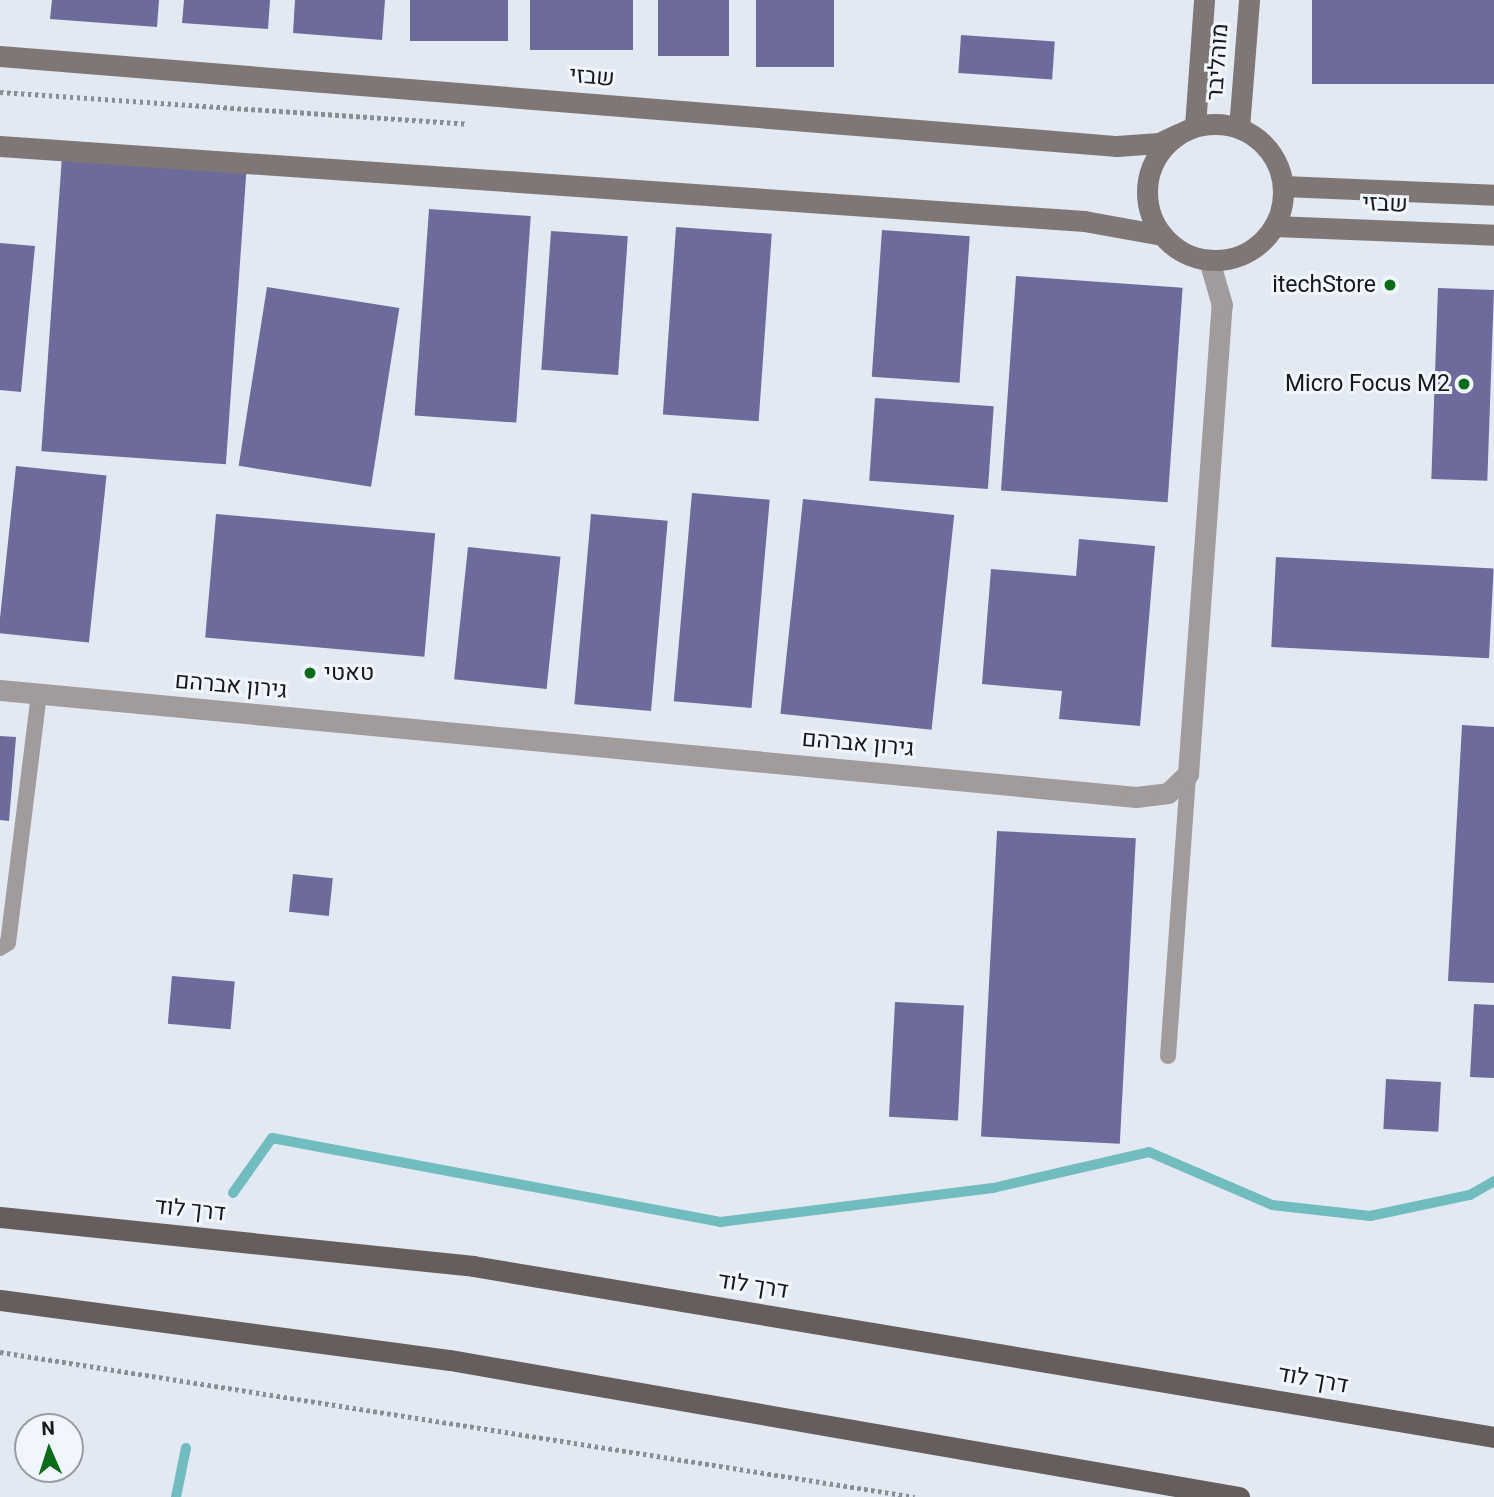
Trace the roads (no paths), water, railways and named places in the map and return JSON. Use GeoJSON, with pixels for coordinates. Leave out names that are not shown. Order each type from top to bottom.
{"type":"FeatureCollection","features":[{"type":"Feature","properties":{"kind":"main road","name":"דרך לוד"},"geometry":{"type":"LineString","coordinates":[[0,1217],[473,1266],[1494,1437]]}},
{"type":"Feature","properties":{"kind":"main road"},"geometry":{"type":"LineString","coordinates":[[0,1300],[450,1360],[1239,1497]]}},
{"type":"Feature","properties":{"kind":"street","name":"מוהליבר"},"geometry":{"type":"LineString","coordinates":[[1186,130],[1204,0]]}},
{"type":"Feature","properties":{"kind":"street","name":"מוהליבר"},"geometry":{"type":"LineString","coordinates":[[1239,128],[1249,0]]}},
{"type":"Feature","properties":{"kind":"street","name":"שבזי"},"geometry":{"type":"LineString","coordinates":[[0,57],[1117,146],[1159,143],[1186,130]]}},
{"type":"Feature","properties":{"kind":"street"},"geometry":{"type":"LineString","coordinates":[[1217,123],[1239,128],[1269,150],[1283,186],[1274,226],[1257,245],[1235,258],[1209,260],[1186,254],[1162,235],[1152,220],[1147,180],[1163,146],[1186,130],[1217,123]]}},
{"type":"Feature","properties":{"kind":"street"},"geometry":{"type":"LineString","coordinates":[[0,146],[1084,221],[1162,235]]}},
{"type":"Feature","properties":{"kind":"street","name":"שבזי"},"geometry":{"type":"LineString","coordinates":[[1283,186],[1494,195]]}},
{"type":"Feature","properties":{"kind":"street","name":"שבזי"},"geometry":{"type":"LineString","coordinates":[[1274,226],[1494,235]]}},
{"type":"Feature","properties":{"kind":"street"},"geometry":{"type":"LineString","coordinates":[[1188,774],[1223,305],[1209,260]]}},
{"type":"Feature","properties":{"kind":"street","name":"גירון אברהם"},"geometry":{"type":"LineString","coordinates":[[0,690],[1136,797],[1168,793],[1188,774]]}},
{"type":"Feature","properties":{"kind":"lane"},"geometry":{"type":"LineString","coordinates":[[0,948],[8,943],[39,694]]}},
{"type":"Feature","properties":{"kind":"lane"},"geometry":{"type":"LineString","coordinates":[[1168,1056],[1188,774]]}},
{"type":"Feature","properties":{"kind":"waterway"},"geometry":{"type":"LineString","coordinates":[[233,1193],[272,1138],[720,1222],[993,1188],[1149,1152],[1272,1205],[1370,1216],[1470,1195],[1494,1181]]}},
{"type":"Feature","properties":{"kind":"waterway"},"geometry":{"type":"LineString","coordinates":[[176,1497],[186,1448]]}},
{"type":"Feature","properties":{"kind":"place","name":"itechStore"},"geometry":{"type":"Point","coordinates":[1390,285]}},
{"type":"Feature","properties":{"kind":"place","name":"Micro Focus M2"},"geometry":{"type":"Point","coordinates":[1464,384]}},
{"type":"Feature","properties":{"kind":"place","name":"טאטי"},"geometry":{"type":"Point","coordinates":[310,673]}}]}
